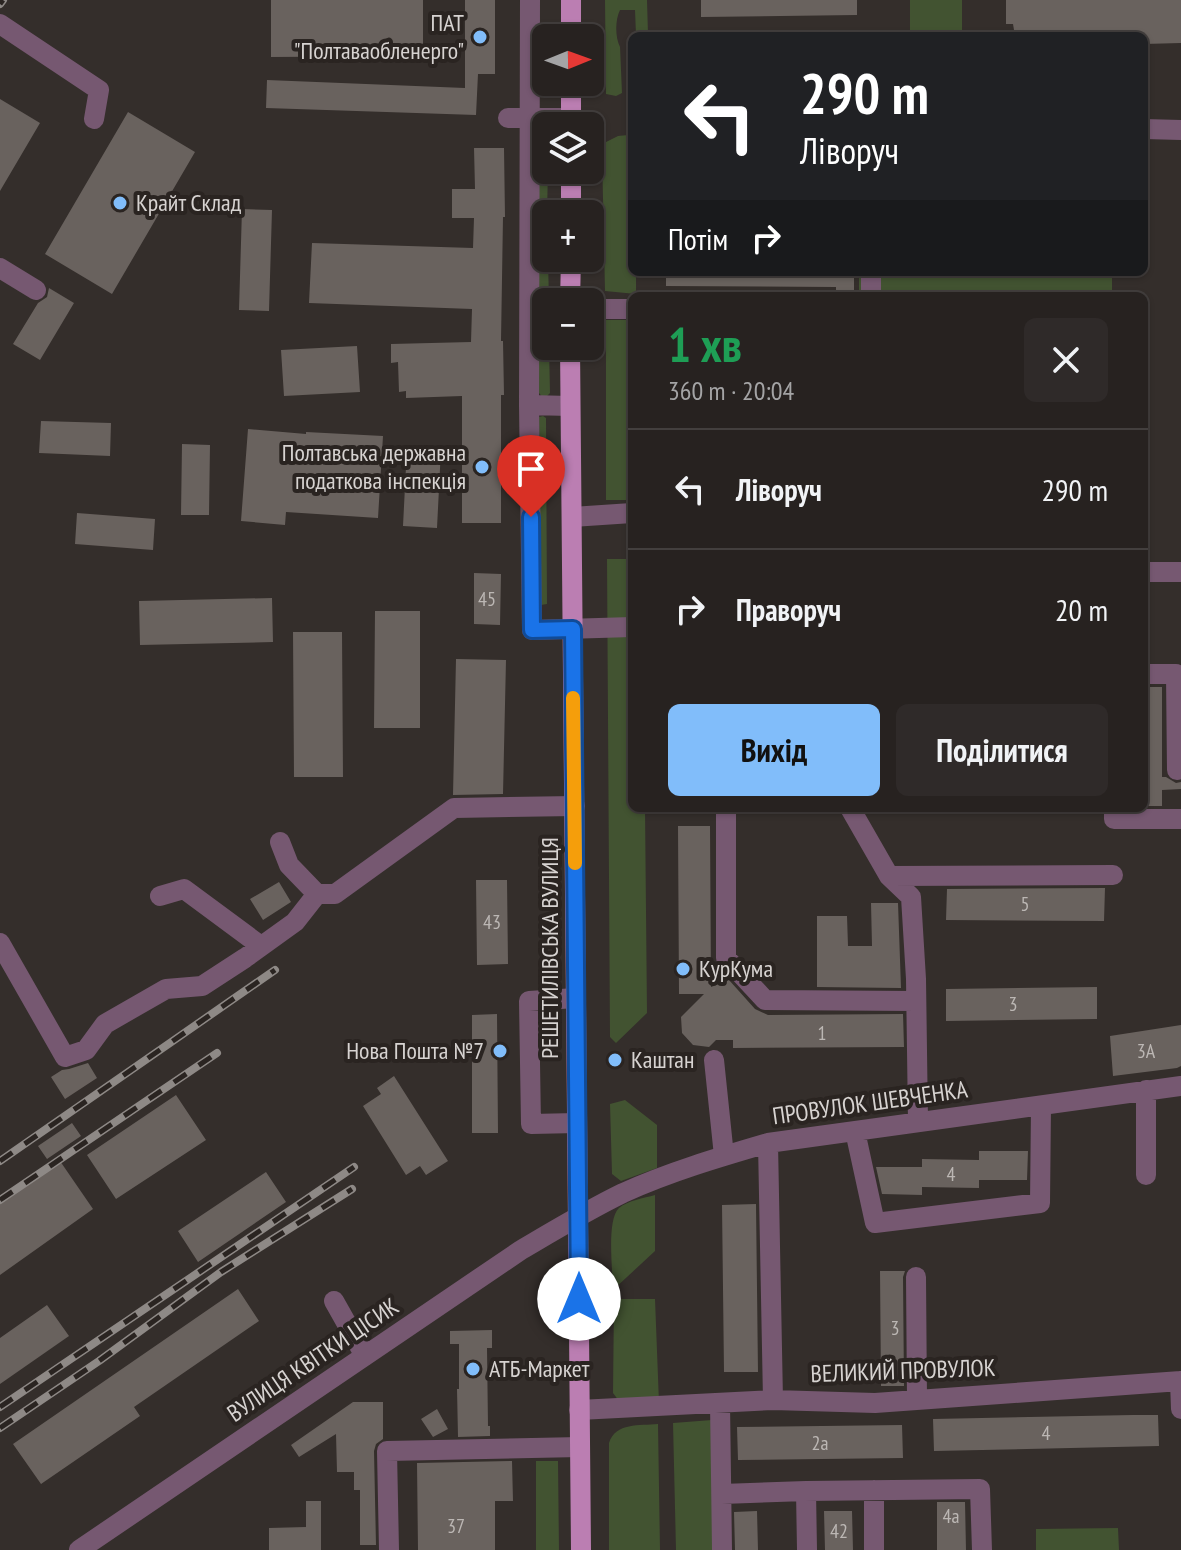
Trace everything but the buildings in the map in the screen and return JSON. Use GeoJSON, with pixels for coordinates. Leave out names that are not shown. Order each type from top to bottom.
{"type":"FeatureCollection","features":[{"type":"Feature","properties":{"kind":"main road"},"geometry":{"type":"LineString","coordinates":[[571,0],[571,24]]}},
{"type":"Feature","properties":{"kind":"main road","name":"РЕШЕТИЛІВСЬКА ВУЛИЦЯ"},"geometry":{"type":"LineString","coordinates":[[570,360],[581,1550]]}},
{"type":"Feature","properties":{"kind":"street"},"geometry":{"type":"LineString","coordinates":[[530,0],[532,630],[628,627]]}},
{"type":"Feature","properties":{"kind":"street"},"geometry":{"type":"LineString","coordinates":[[0,24],[99,90],[94,119]]}},
{"type":"Feature","properties":{"kind":"street"},"geometry":{"type":"LineString","coordinates":[[508,118],[530,118]]}},
{"type":"Feature","properties":{"kind":"street"},"geometry":{"type":"LineString","coordinates":[[1148,129],[1181,130]]}},
{"type":"Feature","properties":{"kind":"street"},"geometry":{"type":"LineString","coordinates":[[0,268],[36,290]]}},
{"type":"Feature","properties":{"kind":"street"},"geometry":{"type":"LineString","coordinates":[[604,309],[628,309]]}},
{"type":"Feature","properties":{"kind":"street"},"geometry":{"type":"LineString","coordinates":[[529,405],[570,406]]}},
{"type":"Feature","properties":{"kind":"street"},"geometry":{"type":"LineString","coordinates":[[572,517],[628,513]]}},
{"type":"Feature","properties":{"kind":"street"},"geometry":{"type":"LineString","coordinates":[[1148,572],[1181,572]]}},
{"type":"Feature","properties":{"kind":"street"},"geometry":{"type":"LineString","coordinates":[[1148,674],[1176,674],[1177,770]]}},
{"type":"Feature","properties":{"kind":"street"},"geometry":{"type":"LineString","coordinates":[[280,842],[289,865],[317,894],[335,894],[454,808],[575,806]]}},
{"type":"Feature","properties":{"kind":"street"},"geometry":{"type":"LineString","coordinates":[[726,812],[726,958],[765,1000],[916,1001]]}},
{"type":"Feature","properties":{"kind":"street"},"geometry":{"type":"LineString","coordinates":[[852,812],[889,876],[911,897],[918,1122]]}},
{"type":"Feature","properties":{"kind":"street"},"geometry":{"type":"LineString","coordinates":[[1114,812],[1114,819],[1181,819]]}},
{"type":"Feature","properties":{"kind":"street"},"geometry":{"type":"LineString","coordinates":[[889,876],[1113,875]]}},
{"type":"Feature","properties":{"kind":"street"},"geometry":{"type":"LineString","coordinates":[[160,896],[184,889],[261,946]]}},
{"type":"Feature","properties":{"kind":"street"},"geometry":{"type":"LineString","coordinates":[[0,943],[65,1057],[86,1050],[105,1024],[166,989],[202,986],[295,922],[317,894]]}},
{"type":"Feature","properties":{"kind":"street"},"geometry":{"type":"LineString","coordinates":[[576,998],[529,1001],[531,1124],[577,1123]]}},
{"type":"Feature","properties":{"kind":"street"},"geometry":{"type":"LineString","coordinates":[[714,1060],[724,1156]]}},
{"type":"Feature","properties":{"kind":"street","name":"ПРОВУЛОК ШЕВЧЕНКА"},"geometry":{"type":"LineString","coordinates":[[578,1217],[624,1193],[768,1143],[1181,1086]]}},
{"type":"Feature","properties":{"kind":"street"},"geometry":{"type":"LineString","coordinates":[[1146,1090],[1146,1175]]}},
{"type":"Feature","properties":{"kind":"street"},"geometry":{"type":"LineString","coordinates":[[855,1131],[875,1223],[1040,1203],[1041,1106]]}},
{"type":"Feature","properties":{"kind":"street"},"geometry":{"type":"LineString","coordinates":[[768,1143],[773,1400]]}},
{"type":"Feature","properties":{"kind":"street","name":"ВУЛИЦЯ КВІТКИ ЦІСИК"},"geometry":{"type":"LineString","coordinates":[[79,1550],[521,1250],[578,1217]]}},
{"type":"Feature","properties":{"kind":"street"},"geometry":{"type":"LineString","coordinates":[[916,1277],[917,1400]]}},
{"type":"Feature","properties":{"kind":"street"},"geometry":{"type":"LineString","coordinates":[[334,1301],[365,1356]]}},
{"type":"Feature","properties":{"kind":"street"},"geometry":{"type":"LineString","coordinates":[[1181,1381],[1181,1409]]}},
{"type":"Feature","properties":{"kind":"street","name":"ВЕЛИКИЙ ПРОВУЛОК"},"geometry":{"type":"LineString","coordinates":[[579,1410],[773,1400],[875,1403],[1181,1381]]}},
{"type":"Feature","properties":{"kind":"street"},"geometry":{"type":"LineString","coordinates":[[720,1403],[722,1550]]}},
{"type":"Feature","properties":{"kind":"street"},"geometry":{"type":"LineString","coordinates":[[389,1550],[387,1451],[580,1447]]}},
{"type":"Feature","properties":{"kind":"street"},"geometry":{"type":"LineString","coordinates":[[722,1494],[980,1489],[982,1550]]}},
{"type":"Feature","properties":{"kind":"street"},"geometry":{"type":"LineString","coordinates":[[874,1490],[874,1550]]}},
{"type":"Feature","properties":{"kind":"street"},"geometry":{"type":"LineString","coordinates":[[806,1491],[807,1550]]}},
{"type":"Feature","properties":{"kind":"green space"},"geometry":{"type":"Polygon","coordinates":[[[605,0],[647,0],[648,32],[636,32],[635,10],[620,10],[618,14],[616,28],[622,93],[616,96],[606,94],[605,0]]]}},
{"type":"Feature","properties":{"kind":"green space"},"geometry":{"type":"Polygon","coordinates":[[[910,0],[962,0],[962,32],[910,32],[910,0]]]}},
{"type":"Feature","properties":{"kind":"green space"},"geometry":{"type":"Polygon","coordinates":[[[628,135],[628,276],[636,276],[636,292],[605,291],[603,184],[606,142],[628,135]]]}},
{"type":"Feature","properties":{"kind":"green space"},"geometry":{"type":"Polygon","coordinates":[[[538,184],[548,184],[547,200],[538,200],[538,184]]]}},
{"type":"Feature","properties":{"kind":"green space"},"geometry":{"type":"Polygon","coordinates":[[[539,272],[548,272],[549,288],[539,288],[539,272]]]}},
{"type":"Feature","properties":{"kind":"green space"},"geometry":{"type":"Polygon","coordinates":[[[859,276],[1112,276],[1112,292],[859,292],[859,276]]]}},
{"type":"Feature","properties":{"kind":"green space"},"geometry":{"type":"Polygon","coordinates":[[[606,320],[628,320],[628,500],[606,500],[606,320]]]}},
{"type":"Feature","properties":{"kind":"green space"},"geometry":{"type":"Polygon","coordinates":[[[539,360],[549,360],[550,393],[544,399],[539,393],[539,360]]]}},
{"type":"Feature","properties":{"kind":"green space"},"geometry":{"type":"Polygon","coordinates":[[[539,417],[546,418],[547,604],[541,605],[539,417]]]}},
{"type":"Feature","properties":{"kind":"green space"},"geometry":{"type":"Polygon","coordinates":[[[607,559],[628,559],[628,812],[645,812],[647,1013],[616,1043],[610,1037],[607,559]]]}},
{"type":"Feature","properties":{"kind":"green space"},"geometry":{"type":"Polygon","coordinates":[[[625,1100],[657,1125],[657,1168],[621,1181],[612,1174],[610,1104],[625,1100]]]}},
{"type":"Feature","properties":{"kind":"green space"},"geometry":{"type":"Polygon","coordinates":[[[655,1195],[655,1251],[613,1290],[611,1235],[615,1214],[626,1203],[655,1195]]]}},
{"type":"Feature","properties":{"kind":"green space"},"geometry":{"type":"Polygon","coordinates":[[[614,1299],[655,1299],[659,1403],[619,1401],[613,1393],[614,1299]]]}},
{"type":"Feature","properties":{"kind":"green space"},"geometry":{"type":"Polygon","coordinates":[[[712,1420],[714,1550],[676,1550],[673,1423],[712,1420]]]}},
{"type":"Feature","properties":{"kind":"green space"},"geometry":{"type":"Polygon","coordinates":[[[658,1424],[660,1550],[609,1550],[609,1443],[612,1436],[623,1428],[658,1424]]]}},
{"type":"Feature","properties":{"kind":"green space"},"geometry":{"type":"Polygon","coordinates":[[[536,1461],[558,1461],[559,1550],[536,1550],[536,1461]]]}},
{"type":"Feature","properties":{"kind":"green space"},"geometry":{"type":"Polygon","coordinates":[[[1118,1528],[1119,1550],[1036,1550],[1036,1529],[1118,1528]]]}},
{"type":"Feature","properties":{"kind":"railway"},"geometry":{"type":"LineString","coordinates":[[0,4],[3,0]]}},
{"type":"Feature","properties":{"kind":"railway"},"geometry":{"type":"LineString","coordinates":[[0,1161],[275,970]]}},
{"type":"Feature","properties":{"kind":"railway"},"geometry":{"type":"LineString","coordinates":[[0,1200],[217,1053]]}},
{"type":"Feature","properties":{"kind":"railway"},"geometry":{"type":"LineString","coordinates":[[0,1407],[354,1167]]}},
{"type":"Feature","properties":{"kind":"railway"},"geometry":{"type":"LineString","coordinates":[[0,1428],[221,1272],[352,1189]]}},
{"type":"Feature","properties":{"kind":"slow traffic"},"geometry":{"type":"LineString","coordinates":[[573,698],[575,863]]}},
{"type":"Feature","properties":{"kind":"place","name":"ПАТ \"Полтаваобленерго\""},"geometry":{"type":"Point","coordinates":[480,37]}},
{"type":"Feature","properties":{"kind":"place","name":"Крайт Склад"},"geometry":{"type":"Point","coordinates":[120,203]}},
{"type":"Feature","properties":{"kind":"place","name":"Полтавська державна податкова інспекція"},"geometry":{"type":"Point","coordinates":[482,467]}},
{"type":"Feature","properties":{"kind":"place","name":"КурКума"},"geometry":{"type":"Point","coordinates":[683,969]}},
{"type":"Feature","properties":{"kind":"place","name":"Нова Пошта №7"},"geometry":{"type":"Point","coordinates":[500,1051]}},
{"type":"Feature","properties":{"kind":"place","name":"Каштан"},"geometry":{"type":"Point","coordinates":[615,1060]}},
{"type":"Feature","properties":{"kind":"place","name":"АТБ-Маркет"},"geometry":{"type":"Point","coordinates":[473,1369]}},
{"type":"Feature","properties":{"kind":"route"},"geometry":{"type":"LineString","coordinates":[[531,517],[532,630],[573,629],[579,1299]]}}]}
